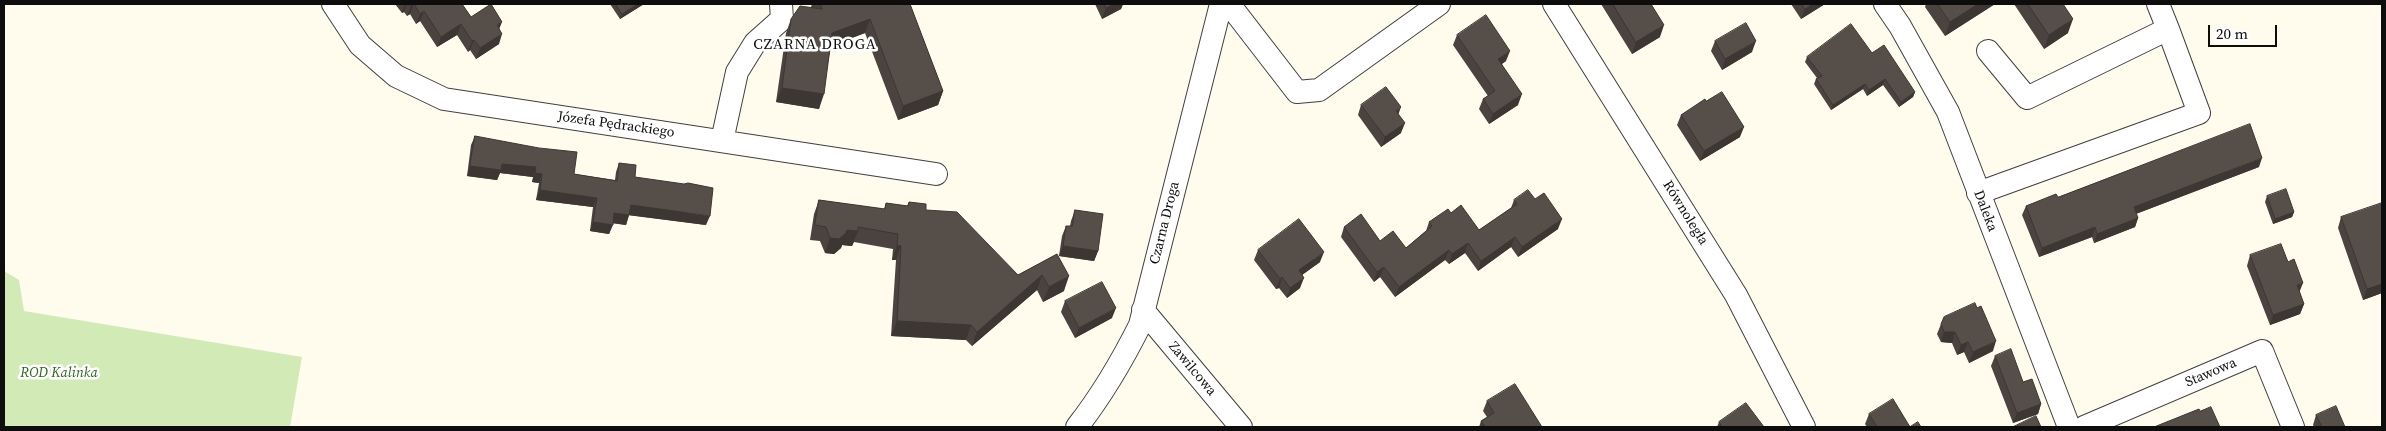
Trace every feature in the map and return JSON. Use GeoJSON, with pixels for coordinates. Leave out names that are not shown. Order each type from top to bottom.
{"type":"FeatureCollection","features":[{"type":"Feature","properties":{"kind":"street","name":"Józefa Pędrackiego"},"geometry":{"type":"LineString","coordinates":[[333,4],[360,45],[396,76],[444,99],[936,174]]}},
{"type":"Feature","properties":{"kind":"street"},"geometry":{"type":"LineString","coordinates":[[722,141],[738,72],[755,44],[782,19],[781,4]]}},
{"type":"Feature","properties":{"kind":"street","name":"Czarna Droga"},"geometry":{"type":"LineString","coordinates":[[1077,427],[1093,407],[1123,360],[1140,325],[1221,4]]}},
{"type":"Feature","properties":{"kind":"street"},"geometry":{"type":"LineString","coordinates":[[1229,4],[1297,92],[1319,90],[1438,4]]}},
{"type":"Feature","properties":{"kind":"street","name":"Równoległa"},"geometry":{"type":"LineString","coordinates":[[1554,4],[1736,295],[1804,427]]}},
{"type":"Feature","properties":{"kind":"street","name":"Daleka"},"geometry":{"type":"LineString","coordinates":[[1884,4],[1900,26],[1948,112],[2069,427]]}},
{"type":"Feature","properties":{"kind":"street"},"geometry":{"type":"LineString","coordinates":[[1978,193],[2199,113],[2158,4]]}},
{"type":"Feature","properties":{"kind":"street"},"geometry":{"type":"LineString","coordinates":[[1988,51],[2027,98],[2168,29]]}},
{"type":"Feature","properties":{"kind":"street","name":"Zawilcowa"},"geometry":{"type":"LineString","coordinates":[[1143,310],[1241,427]]}},
{"type":"Feature","properties":{"kind":"street","name":"Stawowa"},"geometry":{"type":"LineString","coordinates":[[2084,427],[2262,351],[2293,427]]}},
{"type":"Feature","properties":{"kind":"green space","name":"ROD Kalinka"},"geometry":{"type":"Polygon","coordinates":[[[4,271],[19,280],[24,311],[302,357],[290,427],[4,427],[4,271]]]}},
{"type":"Feature","properties":{"kind":"building"},"geometry":{"type":"Polygon","coordinates":[[[414,4],[462,4],[471,17],[491,4],[502,22],[497,25],[502,34],[480,48],[474,40],[472,41],[461,24],[441,37],[424,11],[420,14],[414,4]]]}},
{"type":"Feature","properties":{"kind":"building"},"geometry":{"type":"Polygon","coordinates":[[[616,4],[638,4],[622,14],[616,4]]]}},
{"type":"Feature","properties":{"kind":"building"},"geometry":{"type":"Polygon","coordinates":[[[820,4],[910,4],[943,91],[903,106],[870,19],[832,33],[824,94],[782,88],[791,19],[800,6],[822,9],[820,4]]]}},
{"type":"Feature","properties":{"kind":"building"},"geometry":{"type":"Polygon","coordinates":[[[1104,4],[1115,4],[1106,8],[1104,4]]]}},
{"type":"Feature","properties":{"kind":"building"},"geometry":{"type":"Polygon","coordinates":[[[1613,4],[1651,4],[1664,25],[1636,42],[1613,4]]]}},
{"type":"Feature","properties":{"kind":"building"},"geometry":{"type":"Polygon","coordinates":[[[1802,4],[1813,4],[1805,9],[1802,4]]]}},
{"type":"Feature","properties":{"kind":"building"},"geometry":{"type":"Polygon","coordinates":[[[1938,4],[1978,4],[1950,22],[1938,4]]]}},
{"type":"Feature","properties":{"kind":"building"},"geometry":{"type":"Polygon","coordinates":[[[2028,4],[2063,4],[2073,19],[2049,35],[2028,4]]]}},
{"type":"Feature","properties":{"kind":"building"},"geometry":{"type":"Polygon","coordinates":[[[1486,15],[1510,51],[1498,59],[1522,94],[1493,114],[1483,99],[1495,91],[1457,35],[1486,15]]]}},
{"type":"Feature","properties":{"kind":"building"},"geometry":{"type":"Polygon","coordinates":[[[1746,23],[1756,41],[1725,59],[1715,41],[1746,23]]]}},
{"type":"Feature","properties":{"kind":"building"},"geometry":{"type":"Polygon","coordinates":[[[1851,24],[1872,53],[1884,45],[1915,92],[1901,102],[1885,79],[1869,90],[1865,84],[1833,105],[1816,79],[1822,76],[1807,57],[1851,24]]]}},
{"type":"Feature","properties":{"kind":"building"},"geometry":{"type":"Polygon","coordinates":[[[1386,87],[1401,107],[1396,111],[1405,123],[1385,137],[1361,105],[1386,87]]]}},
{"type":"Feature","properties":{"kind":"building"},"geometry":{"type":"Polygon","coordinates":[[[1722,92],[1744,127],[1704,151],[1681,115],[1705,99],[1706,101],[1722,92]]]}},
{"type":"Feature","properties":{"kind":"building"},"geometry":{"type":"Polygon","coordinates":[[[2250,124],[2262,158],[2134,207],[2138,218],[2097,234],[2095,227],[2042,248],[2026,206],[2056,194],[2058,197],[2250,124]]]}},
{"type":"Feature","properties":{"kind":"building"},"geometry":{"type":"Polygon","coordinates":[[[475,136],[539,148],[577,152],[574,174],[617,181],[619,163],[636,165],[635,177],[713,188],[710,216],[631,205],[629,215],[614,213],[613,225],[593,222],[597,198],[540,190],[542,174],[535,173],[536,167],[502,164],[501,170],[470,166],[475,136]]]}},
{"type":"Feature","properties":{"kind":"building"},"geometry":{"type":"Polygon","coordinates":[[[2286,189],[2294,212],[2275,219],[2267,196],[2286,189]]]}},
{"type":"Feature","properties":{"kind":"building"},"geometry":{"type":"Polygon","coordinates":[[[1528,190],[1535,199],[1544,193],[1562,219],[1522,247],[1515,237],[1481,261],[1468,243],[1452,254],[1449,250],[1399,287],[1384,267],[1377,272],[1344,227],[1361,214],[1380,241],[1393,231],[1406,248],[1432,226],[1429,222],[1448,209],[1451,213],[1461,205],[1479,230],[1517,204],[1514,200],[1528,190]]]}},
{"type":"Feature","properties":{"kind":"building"},"geometry":{"type":"Polygon","coordinates":[[[819,200],[885,209],[886,203],[908,206],[909,202],[926,204],[926,210],[957,212],[1018,275],[1057,254],[1069,276],[1049,287],[1042,275],[977,332],[971,325],[897,321],[901,246],[897,245],[898,234],[858,227],[858,231],[847,230],[839,239],[830,238],[826,227],[815,225],[819,200]]]}},
{"type":"Feature","properties":{"kind":"building"},"geometry":{"type":"Polygon","coordinates":[[[2382,203],[2382,284],[2367,289],[2341,217],[2382,203]]]}},
{"type":"Feature","properties":{"kind":"building"},"geometry":{"type":"Polygon","coordinates":[[[1075,210],[1103,214],[1098,251],[1063,246],[1066,226],[1072,226],[1075,210]]]}},
{"type":"Feature","properties":{"kind":"building"},"geometry":{"type":"Polygon","coordinates":[[[1299,219],[1324,252],[1299,270],[1304,278],[1290,288],[1282,277],[1280,279],[1258,250],[1299,219]]]}},
{"type":"Feature","properties":{"kind":"building"},"geometry":{"type":"Polygon","coordinates":[[[2281,244],[2288,262],[2294,259],[2303,283],[2297,285],[2304,304],[2273,315],[2250,255],[2281,244]]]}},
{"type":"Feature","properties":{"kind":"building"},"geometry":{"type":"Polygon","coordinates":[[[1102,282],[1116,308],[1079,328],[1065,301],[1102,282]]]}},
{"type":"Feature","properties":{"kind":"building"},"geometry":{"type":"Polygon","coordinates":[[[1975,303],[1977,308],[1981,306],[1996,341],[1973,352],[1968,342],[1961,345],[1955,332],[1944,332],[1941,324],[1944,317],[1975,303]]]}},
{"type":"Feature","properties":{"kind":"building"},"geometry":{"type":"Polygon","coordinates":[[[2011,349],[2023,382],[2032,379],[2041,404],[2017,413],[1995,356],[2011,349]]]}},
{"type":"Feature","properties":{"kind":"building"},"geometry":{"type":"Polygon","coordinates":[[[1515,384],[1542,427],[1485,427],[1481,421],[1494,413],[1487,401],[1515,384]]]}},
{"type":"Feature","properties":{"kind":"building"},"geometry":{"type":"Polygon","coordinates":[[[1893,399],[1910,427],[1877,427],[1869,414],[1893,399]]]}},
{"type":"Feature","properties":{"kind":"building"},"geometry":{"type":"Polygon","coordinates":[[[1746,403],[1764,427],[1722,427],[1719,422],[1746,403]]]}},
{"type":"Feature","properties":{"kind":"building"},"geometry":{"type":"Polygon","coordinates":[[[2336,406],[2345,427],[2322,427],[2316,415],[2336,406]]]}},
{"type":"Feature","properties":{"kind":"building"},"geometry":{"type":"Polygon","coordinates":[[[2211,407],[2220,427],[2154,427],[2199,409],[2200,411],[2211,407]]]}},
{"type":"Feature","properties":{"kind":"building"},"geometry":{"type":"Polygon","coordinates":[[[2036,416],[2041,427],[2013,427],[2036,416]]]}},
{"type":"Feature","properties":{"kind":"building"},"geometry":{"type":"Polygon","coordinates":[[[1918,422],[1921,427],[1910,427],[1918,422]]]}},
{"type":"Feature","properties":{"kind":"district","name":"CZARNA DROGA"},"geometry":{"type":"Point","coordinates":[815,45]}}]}
